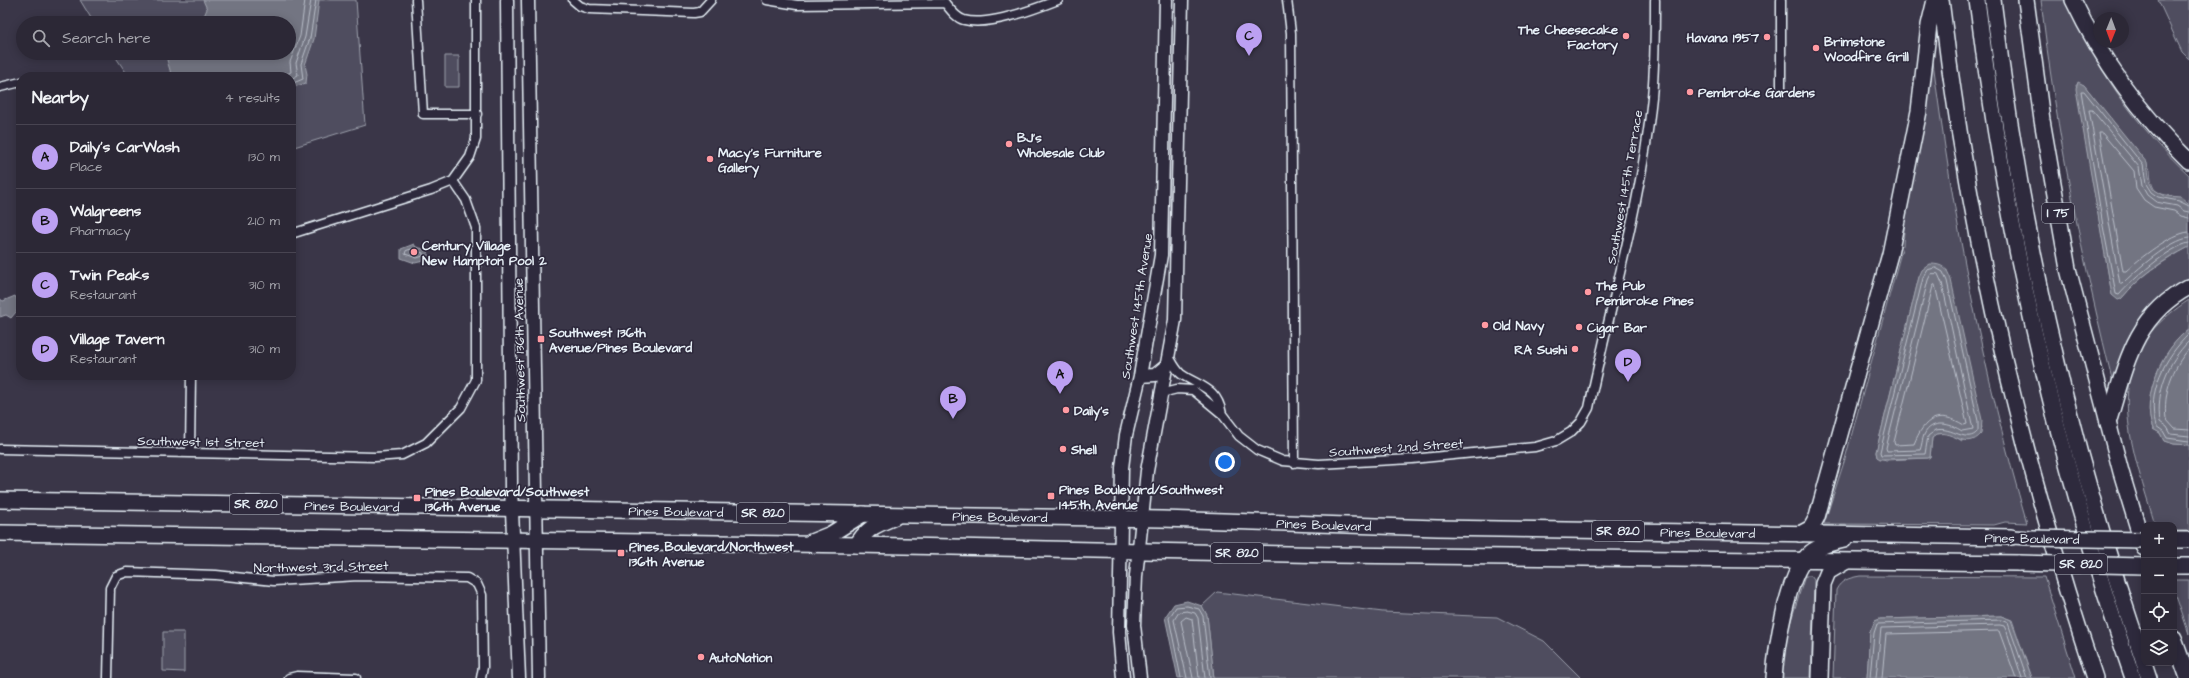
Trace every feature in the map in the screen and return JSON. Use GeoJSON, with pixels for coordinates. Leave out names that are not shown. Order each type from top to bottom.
{"type":"FeatureCollection","features":[{"type":"Feature","properties":{"kind":"highway"},"geometry":{"type":"LineString","coordinates":[[1800,534],[1810,528],[1817,517],[1890,254],[1919,111],[1929,25],[1935,0]]}},
{"type":"Feature","properties":{"kind":"highway"},"geometry":{"type":"LineString","coordinates":[[1941,0],[1960,142],[2000,346],[2034,483],[2091,673]]}},
{"type":"Feature","properties":{"kind":"highway"},"geometry":{"type":"LineString","coordinates":[[1977,0],[2000,163],[2036,342],[2074,494],[2101,583],[2133,678]]}},
{"type":"Feature","properties":{"kind":"highway"},"geometry":{"type":"LineString","coordinates":[[1993,0],[2015,160],[2050,335],[2089,490],[2141,654]]}},
{"type":"Feature","properties":{"kind":"highway","name":"I 75"},"geometry":{"type":"LineString","coordinates":[[2026,0],[2042,120],[2068,269],[2108,423],[2141,538]]}},
{"type":"Feature","properties":{"kind":"highway"},"geometry":{"type":"LineString","coordinates":[[2073,0],[2092,37],[2119,81],[2145,116],[2189,161]]}},
{"type":"Feature","properties":{"kind":"highway"},"geometry":{"type":"LineString","coordinates":[[2108,423],[2126,362],[2136,340],[2158,312],[2189,287]]}},
{"type":"Feature","properties":{"kind":"highway","name":"Pines Boulevard"},"geometry":{"type":"LineString","coordinates":[[0,500],[1142,519],[1444,528],[2011,537]]}},
{"type":"Feature","properties":{"kind":"highway"},"geometry":{"type":"LineString","coordinates":[[802,545],[831,534],[863,514]]}},
{"type":"Feature","properties":{"kind":"highway"},"geometry":{"type":"LineString","coordinates":[[857,546],[864,533],[870,528],[899,515]]}},
{"type":"Feature","properties":{"kind":"highway","name":"Pines Boulevard"},"geometry":{"type":"LineString","coordinates":[[0,533],[536,540],[1138,551],[2141,566]]}},
{"type":"Feature","properties":{"kind":"highway"},"geometry":{"type":"LineString","coordinates":[[1774,678],[1777,649],[1792,582],[1804,560],[1812,552],[1823,546],[1862,535]]}},
{"type":"Feature","properties":{"kind":"highway","name":"Pines Boulevard"},"geometry":{"type":"LineString","coordinates":[[2032,538],[2141,540]]}},
{"type":"Feature","properties":{"kind":"highway"},"geometry":{"type":"LineString","coordinates":[[1820,678],[1823,584],[1828,572],[1846,562]]}},
{"type":"Feature","properties":{"kind":"highway"},"geometry":{"type":"LineString","coordinates":[[2177,566],[2189,566]]}},
{"type":"Feature","properties":{"kind":"highway"},"geometry":{"type":"LineString","coordinates":[[2177,647],[2188,678]]}},
{"type":"Feature","properties":{"kind":"highway"},"geometry":{"type":"LineString","coordinates":[[2145,666],[2149,678]]}},
{"type":"Feature","properties":{"kind":"main road","name":"Pines Boulevard"},"geometry":{"type":"LineString","coordinates":[[2011,537],[2032,538]]}},
{"type":"Feature","properties":{"kind":"street"},"geometry":{"type":"LineString","coordinates":[[416,0],[423,114],[477,114]]}},
{"type":"Feature","properties":{"kind":"street"},"geometry":{"type":"LineString","coordinates":[[296,232],[431,190],[452,181],[463,169],[474,148],[477,129],[476,0]]}},
{"type":"Feature","properties":{"kind":"street","name":"Southwest 136th Avenue"},"geometry":{"type":"LineString","coordinates":[[507,0],[512,508],[519,678]]}},
{"type":"Feature","properties":{"kind":"street","name":"Southwest 136th Avenue"},"geometry":{"type":"LineString","coordinates":[[528,0],[535,508],[539,678]]}},
{"type":"Feature","properties":{"kind":"street"},"geometry":{"type":"LineString","coordinates":[[573,0],[580,6],[589,9],[694,13],[700,12],[711,0]]}},
{"type":"Feature","properties":{"kind":"street"},"geometry":{"type":"LineString","coordinates":[[767,0],[796,5],[946,2],[962,20],[977,21],[1024,14],[1058,0]]}},
{"type":"Feature","properties":{"kind":"street"},"geometry":{"type":"LineString","coordinates":[[1140,678],[1134,625],[1138,551],[1147,470],[1175,320],[1182,0]]}},
{"type":"Feature","properties":{"kind":"street"},"geometry":{"type":"LineString","coordinates":[[1287,0],[1291,33],[1294,463]]}},
{"type":"Feature","properties":{"kind":"street","name":"Southwest 145th Terrace"},"geometry":{"type":"LineString","coordinates":[[1581,422],[1588,408],[1618,282],[1646,144],[1655,64],[1655,0]]}},
{"type":"Feature","properties":{"kind":"street"},"geometry":{"type":"LineString","coordinates":[[1781,0],[1781,88]]}},
{"type":"Feature","properties":{"kind":"street","name":"Southwest 145th Avenue"},"geometry":{"type":"LineString","coordinates":[[1123,678],[1119,632],[1122,468],[1126,435],[1140,376],[1161,254],[1168,3]]}},
{"type":"Feature","properties":{"kind":"street"},"geometry":{"type":"LineString","coordinates":[[0,87],[16,83]]}},
{"type":"Feature","properties":{"kind":"street","name":"Southwest 1st Street"},"geometry":{"type":"LineString","coordinates":[[0,450],[368,456],[402,455],[426,443],[466,401],[476,380],[476,228],[466,200],[452,181]]}},
{"type":"Feature","properties":{"kind":"street"},"geometry":{"type":"LineString","coordinates":[[1140,376],[1155,375],[1167,361]]}},
{"type":"Feature","properties":{"kind":"street","name":"Southwest 2nd Street"},"geometry":{"type":"LineString","coordinates":[[1167,361],[1181,374],[1207,387],[1217,397],[1222,414]]}},
{"type":"Feature","properties":{"kind":"street"},"geometry":{"type":"LineString","coordinates":[[190,452],[191,380]]}},
{"type":"Feature","properties":{"kind":"street","name":"Southwest 2nd Street"},"geometry":{"type":"LineString","coordinates":[[1161,393],[1177,389],[1192,390],[1222,414],[1246,443],[1269,456],[1294,463],[1319,464],[1412,459],[1529,448],[1556,441],[1571,432],[1581,422]]}},
{"type":"Feature","properties":{"kind":"street","name":"Northwest 3rd Street"},"geometry":{"type":"LineString","coordinates":[[108,678],[110,588],[116,576],[127,572],[216,575],[274,581],[358,576],[468,578],[477,584],[482,595],[483,667],[481,678]]}},
{"type":"Feature","properties":{"kind":"street"},"geometry":{"type":"LineString","coordinates":[[289,678],[297,676],[356,678]]}},
{"type":"Feature","properties":{"kind":"shaded area"},"geometry":{"type":"Polygon","coordinates":[[[80,0],[356,0],[365,125],[296,146],[296,72],[126,72],[118,60],[296,60],[296,16],[90,16],[80,0]]]}},
{"type":"Feature","properties":{"kind":"shaded area"},"geometry":{"type":"Polygon","coordinates":[[[2041,0],[2067,0],[2090,49],[2118,94],[2151,136],[2189,175],[2189,204],[2182,199],[2158,192],[2154,188],[2151,181],[2150,170],[2084,85],[2076,85],[2112,295],[2121,299],[2144,276],[2189,247],[2189,278],[2158,304],[2133,333],[2118,365],[2115,391],[2081,245],[2054,99],[2041,0]]]}},
{"type":"Feature","properties":{"kind":"shaded area"},"geometry":{"type":"Polygon","coordinates":[[[2158,0],[2189,0],[2189,59],[2182,52],[2158,0]]]}},
{"type":"Feature","properties":{"kind":"shaded area"},"geometry":{"type":"Polygon","coordinates":[[[445,56],[459,56],[459,87],[445,87],[445,56]]]}},
{"type":"Feature","properties":{"kind":"shaded area"},"geometry":{"type":"Polygon","coordinates":[[[1930,62],[1933,62],[1950,178],[1971,294],[1983,352],[2011,466],[2027,523],[2005,522],[1994,525],[1824,524],[1845,459],[1903,245],[1905,216],[1930,62]],[[1947,270],[1919,277],[1876,452],[1877,457],[1886,460],[1928,458],[1930,457],[1932,438],[1937,434],[1949,433],[1962,441],[1982,428],[1947,270]]]}},
{"type":"Feature","properties":{"kind":"shaded area"},"geometry":{"type":"Polygon","coordinates":[[[2189,300],[2189,329],[2179,337],[2163,361],[2156,374],[2149,403],[2153,429],[2160,433],[2164,441],[2174,444],[2189,445],[2189,531],[2177,531],[2177,522],[2154,522],[2134,453],[2129,428],[2127,403],[2129,378],[2137,355],[2154,328],[2189,300]]]}},
{"type":"Feature","properties":{"kind":"shaded area"},"geometry":{"type":"Polygon","coordinates":[[[1805,576],[1811,576],[1814,580],[1811,678],[1780,678],[1784,643],[1805,576]]]}},
{"type":"Feature","properties":{"kind":"shaded area"},"geometry":{"type":"Polygon","coordinates":[[[1860,576],[2044,577],[2076,678],[2032,678],[2012,620],[2001,616],[1880,619],[1875,621],[1870,632],[1867,678],[1833,678],[1836,590],[1840,584],[1846,580],[1860,576]]]}},
{"type":"Feature","properties":{"kind":"shaded area"},"geometry":{"type":"Polygon","coordinates":[[[2177,580],[2189,580],[2189,634],[2177,599],[2177,580]]]}},
{"type":"Feature","properties":{"kind":"shaded area"},"geometry":{"type":"Polygon","coordinates":[[[1217,592],[1383,612],[1497,617],[1544,641],[1581,678],[1214,678],[1207,616],[1202,606],[1217,592]]]}},
{"type":"Feature","properties":{"kind":"shaded area"},"geometry":{"type":"Polygon","coordinates":[[[163,632],[184,632],[184,672],[163,671],[163,632]]]}},
{"type":"Feature","properties":{"kind":"water"},"geometry":{"type":"Polygon","coordinates":[[[203,0],[319,0],[314,39],[305,65],[307,74],[306,83],[296,86],[296,72],[171,72],[167,60],[296,60],[296,16],[204,16],[207,9],[203,0]]]}},
{"type":"Feature","properties":{"kind":"water"},"geometry":{"type":"Polygon","coordinates":[[[2078,82],[2084,85],[2147,163],[2150,183],[2153,189],[2165,196],[2181,197],[2189,204],[2189,247],[2152,269],[2121,299],[2118,300],[2112,295],[2076,89],[2078,82]]]}},
{"type":"Feature","properties":{"kind":"water","name":"Century Village New Hampton Pool 2"},"geometry":{"type":"Polygon","coordinates":[[[414,244],[416,247],[428,250],[428,260],[415,263],[401,258],[401,249],[414,244]]]}},
{"type":"Feature","properties":{"kind":"water"},"geometry":{"type":"Polygon","coordinates":[[[1930,264],[1938,265],[1944,268],[1948,272],[1951,280],[1982,420],[1981,434],[1970,441],[1949,435],[1937,434],[1932,438],[1930,457],[1928,458],[1880,459],[1877,457],[1876,452],[1919,277],[1922,270],[1930,264]]]}},
{"type":"Feature","properties":{"kind":"water"},"geometry":{"type":"Polygon","coordinates":[[[15,296],[16,298],[16,312],[11,318],[6,315],[0,317],[0,299],[3,301],[15,296]]]}},
{"type":"Feature","properties":{"kind":"water"},"geometry":{"type":"Polygon","coordinates":[[[2189,329],[2189,445],[2174,444],[2164,441],[2160,433],[2153,429],[2149,403],[2156,374],[2163,361],[2179,337],[2189,329]]]}},
{"type":"Feature","properties":{"kind":"water"},"geometry":{"type":"Polygon","coordinates":[[[1187,601],[1202,606],[1207,615],[1214,678],[1178,678],[1165,617],[1174,604],[1187,601]]]}},
{"type":"Feature","properties":{"kind":"water"},"geometry":{"type":"Polygon","coordinates":[[[2001,616],[2011,620],[2032,678],[1867,678],[1870,632],[1875,621],[1880,619],[2001,616]]]}},
{"type":"Feature","properties":{"kind":"place","name":"The Cheesecake Factory"},"geometry":{"type":"Point","coordinates":[1626,36]}},
{"type":"Feature","properties":{"kind":"place","name":"Havana 1957"},"geometry":{"type":"Point","coordinates":[1767,37]}},
{"type":"Feature","properties":{"kind":"place","name":"Brimstone Woodfire Grill"},"geometry":{"type":"Point","coordinates":[1816,48]}},
{"type":"Feature","properties":{"kind":"place","name":"Twin Peaks"},"geometry":{"type":"Point","coordinates":[1249,56]}},
{"type":"Feature","properties":{"kind":"place","name":"Pembroke Gardens"},"geometry":{"type":"Point","coordinates":[1690,92]}},
{"type":"Feature","properties":{"kind":"place","name":"BJ's Wholesale Club"},"geometry":{"type":"Point","coordinates":[1009,144]}},
{"type":"Feature","properties":{"kind":"place","name":"Macy's Furniture Gallery"},"geometry":{"type":"Point","coordinates":[710,159]}},
{"type":"Feature","properties":{"kind":"place","name":"Century Village New Hampton Pool 2"},"geometry":{"type":"Point","coordinates":[414,252]}},
{"type":"Feature","properties":{"kind":"place","name":"The Pub Pembroke Pines"},"geometry":{"type":"Point","coordinates":[1588,292]}},
{"type":"Feature","properties":{"kind":"place","name":"Old Navy"},"geometry":{"type":"Point","coordinates":[1485,325]}},
{"type":"Feature","properties":{"kind":"place","name":"Cigar Bar"},"geometry":{"type":"Point","coordinates":[1579,327]}},
{"type":"Feature","properties":{"kind":"place","name":"Southwest 136th Avenue/Pines Boulevard"},"geometry":{"type":"Point","coordinates":[541,339]}},
{"type":"Feature","properties":{"kind":"place","name":"RA Sushi"},"geometry":{"type":"Point","coordinates":[1575,349]}},
{"type":"Feature","properties":{"kind":"place","name":"Village Tavern"},"geometry":{"type":"Point","coordinates":[1628,382]}},
{"type":"Feature","properties":{"kind":"place","name":"Daily's CarWash"},"geometry":{"type":"Point","coordinates":[1060,394]}},
{"type":"Feature","properties":{"kind":"place","name":"Daily's"},"geometry":{"type":"Point","coordinates":[1066,410]}},
{"type":"Feature","properties":{"kind":"place","name":"Walgreens"},"geometry":{"type":"Point","coordinates":[953,419]}},
{"type":"Feature","properties":{"kind":"place","name":"Shell"},"geometry":{"type":"Point","coordinates":[1063,449]}},
{"type":"Feature","properties":{"kind":"place","name":"Pines Boulevard/Southwest 145th Avenue"},"geometry":{"type":"Point","coordinates":[1051,496]}},
{"type":"Feature","properties":{"kind":"place","name":"Pines Boulevard/Southwest 136th Avenue"},"geometry":{"type":"Point","coordinates":[417,498]}},
{"type":"Feature","properties":{"kind":"place","name":"Pines Boulevard/Northwest 136th Avenue"},"geometry":{"type":"Point","coordinates":[621,553]}},
{"type":"Feature","properties":{"kind":"place","name":"AutoNation"},"geometry":{"type":"Point","coordinates":[701,657]}}]}
